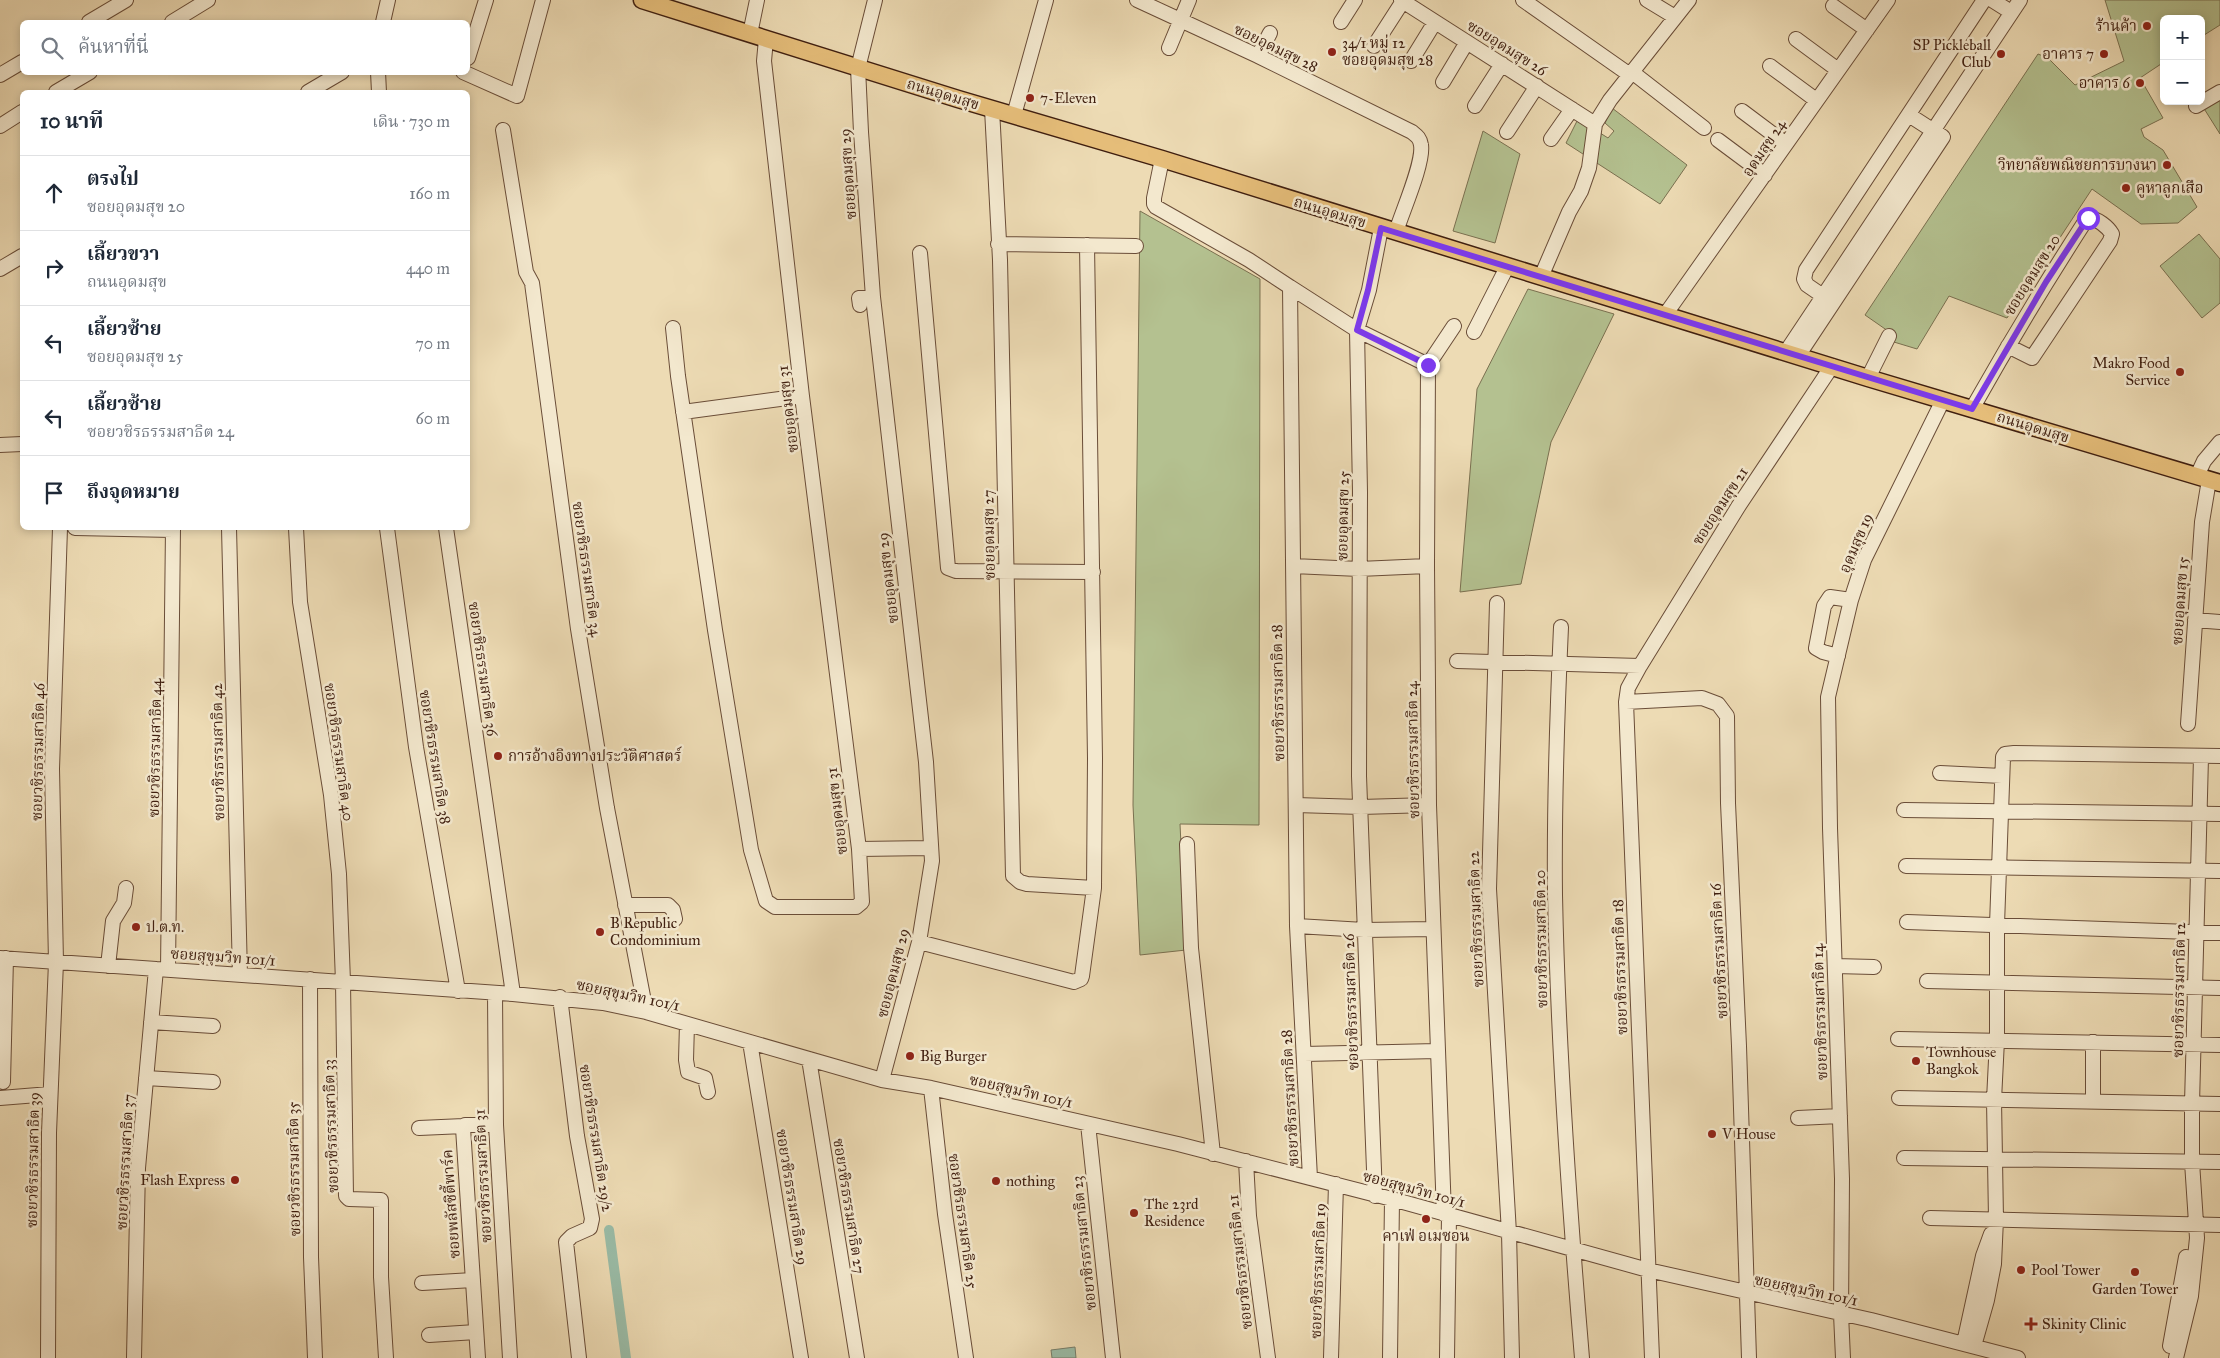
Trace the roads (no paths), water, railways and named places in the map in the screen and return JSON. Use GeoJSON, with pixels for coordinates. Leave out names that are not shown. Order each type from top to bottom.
{"type":"FeatureCollection","features":[{"type":"Feature","properties":{"kind":"main road","name":"ถนนอุดมสุข"},"geometry":{"type":"LineString","coordinates":[[642,0],[1868,378],[2209,480]]}},
{"type":"Feature","properties":{"kind":"street"},"geometry":{"type":"LineString","coordinates":[[92,20],[126,0]]}},
{"type":"Feature","properties":{"kind":"street"},"geometry":{"type":"LineString","coordinates":[[175,20],[208,0]]}},
{"type":"Feature","properties":{"kind":"street"},"geometry":{"type":"LineString","coordinates":[[383,20],[388,0]]}},
{"type":"Feature","properties":{"kind":"street"},"geometry":{"type":"LineString","coordinates":[[470,52],[486,0]]}},
{"type":"Feature","properties":{"kind":"street"},"geometry":{"type":"LineString","coordinates":[[470,75],[517,96],[544,0]]}},
{"type":"Feature","properties":{"kind":"street"},"geometry":{"type":"LineString","coordinates":[[750,34],[757,0]]}},
{"type":"Feature","properties":{"kind":"street","name":"ซอยอุดมสุข 29"},"geometry":{"type":"LineString","coordinates":[[875,0],[858,68],[873,297],[926,762],[931,871],[919,942],[882,1080]]}},
{"type":"Feature","properties":{"kind":"street"},"geometry":{"type":"LineString","coordinates":[[1014,115],[1046,0]]}},
{"type":"Feature","properties":{"kind":"street","name":"ซอยอุดมสุข 28"},"geometry":{"type":"LineString","coordinates":[[1137,0],[1258,56],[1412,132],[1419,139],[1421,147],[1420,160],[1388,230]]}},
{"type":"Feature","properties":{"kind":"street"},"geometry":{"type":"LineString","coordinates":[[1170,48],[1179,20],[1189,0]]}},
{"type":"Feature","properties":{"kind":"street"},"geometry":{"type":"LineString","coordinates":[[1341,22],[1355,0]]}},
{"type":"Feature","properties":{"kind":"street"},"geometry":{"type":"LineString","coordinates":[[1374,46],[1402,0]]}},
{"type":"Feature","properties":{"kind":"street","name":"ซอยอุดมสุข 26"},"geometry":{"type":"LineString","coordinates":[[1402,0],[1595,124]]}},
{"type":"Feature","properties":{"kind":"street"},"geometry":{"type":"LineString","coordinates":[[1647,0],[1675,17]]}},
{"type":"Feature","properties":{"kind":"street"},"geometry":{"type":"LineString","coordinates":[[1541,277],[1581,191],[1589,168],[1595,124],[1631,74],[1689,0]]}},
{"type":"Feature","properties":{"kind":"street","name":"อุดมสุข 24"},"geometry":{"type":"LineString","coordinates":[[1665,314],[1888,0]]}},
{"type":"Feature","properties":{"kind":"street"},"geometry":{"type":"LineString","coordinates":[[1824,301],[1807,285],[1804,279],[1806,270],[1984,0]]}},
{"type":"Feature","properties":{"kind":"street"},"geometry":{"type":"LineString","coordinates":[[1992,0],[2011,12]]}},
{"type":"Feature","properties":{"kind":"street"},"geometry":{"type":"LineString","coordinates":[[1932,131],[2020,0]]}},
{"type":"Feature","properties":{"kind":"street"},"geometry":{"type":"LineString","coordinates":[[1525,1],[1631,74],[1704,128]]}},
{"type":"Feature","properties":{"kind":"street"},"geometry":{"type":"LineString","coordinates":[[1833,6],[1867,30]]}},
{"type":"Feature","properties":{"kind":"street"},"geometry":{"type":"LineString","coordinates":[[1411,61],[1435,22]]}},
{"type":"Feature","properties":{"kind":"street"},"geometry":{"type":"LineString","coordinates":[[1258,56],[1270,33]]}},
{"type":"Feature","properties":{"kind":"street","name":"ซอยอุดมสุข 31"},"geometry":{"type":"LineString","coordinates":[[673,328],[683,412],[751,850],[766,901],[775,907],[859,906],[862,902],[859,849],[802,396],[764,60],[766,39]]}},
{"type":"Feature","properties":{"kind":"street"},"geometry":{"type":"LineString","coordinates":[[1796,39],[1838,70]]}},
{"type":"Feature","properties":{"kind":"street"},"geometry":{"type":"LineString","coordinates":[[1443,82],[1467,42]]}},
{"type":"Feature","properties":{"kind":"street"},"geometry":{"type":"LineString","coordinates":[[0,75],[20,63]]}},
{"type":"Feature","properties":{"kind":"street"},"geometry":{"type":"LineString","coordinates":[[1475,106],[1502,64]]}},
{"type":"Feature","properties":{"kind":"street"},"geometry":{"type":"LineString","coordinates":[[1770,66],[1816,100]]}},
{"type":"Feature","properties":{"kind":"street"},"geometry":{"type":"LineString","coordinates":[[59,90],[85,75]]}},
{"type":"Feature","properties":{"kind":"street"},"geometry":{"type":"LineString","coordinates":[[311,90],[337,75]]}},
{"type":"Feature","properties":{"kind":"street"},"geometry":{"type":"LineString","coordinates":[[378,75],[380,90]]}},
{"type":"Feature","properties":{"kind":"street"},"geometry":{"type":"LineString","coordinates":[[1507,132],[1537,86]]}},
{"type":"Feature","properties":{"kind":"street"},"geometry":{"type":"LineString","coordinates":[[2196,106],[2220,92]]}},
{"type":"Feature","properties":{"kind":"street","name":"ซอยอุดมสุข 27"},"geometry":{"type":"LineString","coordinates":[[992,109],[998,244],[1013,876],[1020,882],[1027,884],[1094,888]]}},
{"type":"Feature","properties":{"kind":"street"},"geometry":{"type":"LineString","coordinates":[[1551,139],[1572,109]]}},
{"type":"Feature","properties":{"kind":"street"},"geometry":{"type":"LineString","coordinates":[[1742,111],[1786,144]]}},
{"type":"Feature","properties":{"kind":"street"},"geometry":{"type":"LineString","coordinates":[[0,126],[20,113]]}},
{"type":"Feature","properties":{"kind":"street"},"geometry":{"type":"LineString","coordinates":[[1792,354],[1824,301],[1943,138],[1909,115]]}},
{"type":"Feature","properties":{"kind":"street","name":"ซอยวชิรธรรมสาธิต 34"},"geometry":{"type":"LineString","coordinates":[[503,130],[526,272],[532,283],[578,629],[607,808],[646,1012]]}},
{"type":"Feature","properties":{"kind":"street"},"geometry":{"type":"LineString","coordinates":[[1718,140],[1765,175]]}},
{"type":"Feature","properties":{"kind":"street"},"geometry":{"type":"LineString","coordinates":[[1162,159],[1154,198],[1156,207],[1249,260],[1357,330],[1428,365],[1454,326]]}},
{"type":"Feature","properties":{"kind":"street","name":"ซอยอุดมสุข 20"},"geometry":{"type":"LineString","coordinates":[[1972,409],[2008,346],[2086,220],[2088,218],[2094,219],[2110,230],[2112,234],[2110,240],[2032,358],[2008,346]]}},
{"type":"Feature","properties":{"kind":"street","name":"ซอยอุดมสุข 25"},"geometry":{"type":"LineString","coordinates":[[1361,807],[1360,492],[1357,330],[1388,230]]}},
{"type":"Feature","properties":{"kind":"street"},"geometry":{"type":"LineString","coordinates":[[998,244],[1136,246]]}},
{"type":"Feature","properties":{"kind":"street"},"geometry":{"type":"LineString","coordinates":[[919,942],[1074,982],[1081,979],[1082,976],[1094,888],[1096,758],[1088,245]]}},
{"type":"Feature","properties":{"kind":"street"},"geometry":{"type":"LineString","coordinates":[[920,253],[948,568],[956,571],[1093,572]]}},
{"type":"Feature","properties":{"kind":"street"},"geometry":{"type":"LineString","coordinates":[[0,269],[20,257]]}},
{"type":"Feature","properties":{"kind":"street"},"geometry":{"type":"LineString","coordinates":[[1474,332],[1507,267]]}},
{"type":"Feature","properties":{"kind":"street","name":"ซอยวชิรธรรมสาธิต 28"},"geometry":{"type":"LineString","coordinates":[[1290,287],[1297,926],[1310,1178]]}},
{"type":"Feature","properties":{"kind":"street"},"geometry":{"type":"LineString","coordinates":[[860,305],[859,298],[873,297]]}},
{"type":"Feature","properties":{"kind":"street"},"geometry":{"type":"LineString","coordinates":[[1868,378],[1889,336]]}},
{"type":"Feature","properties":{"kind":"street","name":"ซอยวชิรธรรมสาธิต 24"},"geometry":{"type":"LineString","coordinates":[[1428,365],[1429,805],[1437,1051],[1447,1215],[1446,1358]]}},
{"type":"Feature","properties":{"kind":"street","name":"ซอยอุดมสุข 21"},"geometry":{"type":"LineString","coordinates":[[1640,666],[1738,507],[1832,366]]}},
{"type":"Feature","properties":{"kind":"street"},"geometry":{"type":"LineString","coordinates":[[683,412],[802,396]]}},
{"type":"Feature","properties":{"kind":"street","name":"อุดมสุข 19"},"geometry":{"type":"LineString","coordinates":[[1828,710],[1828,696],[1851,600],[1864,560],[1943,400]]}},
{"type":"Feature","properties":{"kind":"street"},"geometry":{"type":"LineString","coordinates":[[2209,480],[2204,462],[2220,442]]}},
{"type":"Feature","properties":{"kind":"street"},"geometry":{"type":"LineString","coordinates":[[0,445],[20,444]]}},
{"type":"Feature","properties":{"kind":"street","name":"ซอยอุดมสุข 15"},"geometry":{"type":"LineString","coordinates":[[2188,724],[2202,522],[2209,480]]}},
{"type":"Feature","properties":{"kind":"street","name":"ซอยวชิรธรรมสาธิต 46"},"geometry":{"type":"LineString","coordinates":[[56,962],[52,769],[60,530]]}},
{"type":"Feature","properties":{"kind":"street","name":"ซอยวชิรธรรมสาธิต 44"},"geometry":{"type":"LineString","coordinates":[[162,969],[173,530]]}},
{"type":"Feature","properties":{"kind":"street","name":"ซอยวชิรธรรมสาธิต 42"},"geometry":{"type":"LineString","coordinates":[[229,530],[240,975]]}},
{"type":"Feature","properties":{"kind":"street","name":"ซอยวชิรธรรมสาธิต 40"},"geometry":{"type":"LineString","coordinates":[[296,530],[300,602],[330,795],[339,874],[343,982]]}},
{"type":"Feature","properties":{"kind":"street","name":"ซอยวชิรธรรมสาธิต 38"},"geometry":{"type":"LineString","coordinates":[[387,530],[416,747],[458,991]]}},
{"type":"Feature","properties":{"kind":"street","name":"ซอยวชิรธรรมสาธิต 36"},"geometry":{"type":"LineString","coordinates":[[446,530],[513,994]]}},
{"type":"Feature","properties":{"kind":"street"},"geometry":{"type":"LineString","coordinates":[[1293,566],[1359,569],[1427,566]]}},
{"type":"Feature","properties":{"kind":"street"},"geometry":{"type":"LineString","coordinates":[[1838,656],[1816,648],[1824,606],[1830,597],[1851,600]]}},
{"type":"Feature","properties":{"kind":"street","name":"ซอยวชิรธรรมสาธิต 22"},"geometry":{"type":"LineString","coordinates":[[1497,603],[1489,889],[1509,1233],[1512,1358]]}},
{"type":"Feature","properties":{"kind":"street"},"geometry":{"type":"LineString","coordinates":[[2195,620],[2220,622]]}},
{"type":"Feature","properties":{"kind":"street","name":"ซอยวชิรธรรมสาธิต 20"},"geometry":{"type":"LineString","coordinates":[[1560,627],[1556,772],[1558,1006],[1573,1250],[1582,1358]]}},
{"type":"Feature","properties":{"kind":"street"},"geometry":{"type":"LineString","coordinates":[[1457,661],[1640,666]]}},
{"type":"Feature","properties":{"kind":"street","name":"ซอยวชิรธรรมสาธิต 18"},"geometry":{"type":"LineString","coordinates":[[1640,666],[1628,688],[1626,702],[1652,1358]]}},
{"type":"Feature","properties":{"kind":"street","name":"ซอยวชิรธรรมสาธิต 16"},"geometry":{"type":"LineString","coordinates":[[1626,702],[1702,698],[1718,704],[1727,716],[1728,803],[1740,1046],[1749,1358]]}},
{"type":"Feature","properties":{"kind":"street","name":"ซอยวชิรธรรมสาธิต 14"},"geometry":{"type":"LineString","coordinates":[[1828,710],[1830,828],[1842,1179],[1841,1314],[1843,1358]]}},
{"type":"Feature","properties":{"kind":"street"},"geometry":{"type":"LineString","coordinates":[[1969,1345],[1987,1300],[1994,1264],[1996,1219],[1994,1100],[1997,1040],[1997,925],[2003,758],[2007,753],[2220,756]]}},
{"type":"Feature","properties":{"kind":"street","name":"ซอยวชิรธรรมสาธิต 12"},"geometry":{"type":"LineString","coordinates":[[2176,1358],[2191,1296],[2197,1238],[2194,1225],[2192,1104],[2201,757]]}},
{"type":"Feature","properties":{"kind":"street"},"geometry":{"type":"LineString","coordinates":[[1940,773],[2002,776]]}},
{"type":"Feature","properties":{"kind":"street"},"geometry":{"type":"LineString","coordinates":[[1296,805],[1361,807],[1429,805]]}},
{"type":"Feature","properties":{"kind":"street","name":"ซอยวชิรธรรมสาธิต 26"},"geometry":{"type":"LineString","coordinates":[[1361,807],[1375,1196]]}},
{"type":"Feature","properties":{"kind":"street"},"geometry":{"type":"LineString","coordinates":[[1904,810],[2220,814]]}},
{"type":"Feature","properties":{"kind":"street"},"geometry":{"type":"LineString","coordinates":[[1187,844],[1190,948],[1213,1154]]}},
{"type":"Feature","properties":{"kind":"street"},"geometry":{"type":"LineString","coordinates":[[859,849],[930,848]]}},
{"type":"Feature","properties":{"kind":"street"},"geometry":{"type":"LineString","coordinates":[[1906,866],[2220,871]]}},
{"type":"Feature","properties":{"kind":"street"},"geometry":{"type":"LineString","coordinates":[[108,966],[114,921],[124,903],[126,888]]}},
{"type":"Feature","properties":{"kind":"street"},"geometry":{"type":"LineString","coordinates":[[625,905],[668,905],[673,910],[675,919]]}},
{"type":"Feature","properties":{"kind":"street"},"geometry":{"type":"LineString","coordinates":[[1907,922],[2220,932]]}},
{"type":"Feature","properties":{"kind":"street"},"geometry":{"type":"LineString","coordinates":[[1297,926],[1364,930],[1433,929]]}},
{"type":"Feature","properties":{"kind":"street"},"geometry":{"type":"LineString","coordinates":[[3,958],[3,1082]]}},
{"type":"Feature","properties":{"kind":"street","name":"ซอยสุขุมวิท 101/1"},"geometry":{"type":"LineString","coordinates":[[3,958],[560,997],[603,1003],[646,1012],[882,1080],[931,1088],[1246,1161],[1392,1199],[1648,1270],[1841,1314],[2018,1358]]}},
{"type":"Feature","properties":{"kind":"street","name":"ซอยวชิรธรรมสาธิต 39"},"geometry":{"type":"LineString","coordinates":[[48,1358],[50,1094],[56,962]]}},
{"type":"Feature","properties":{"kind":"street"},"geometry":{"type":"LineString","coordinates":[[1835,966],[1874,967]]}},
{"type":"Feature","properties":{"kind":"street","name":"ซอยวชิรธรรมสาธิต 37"},"geometry":{"type":"LineString","coordinates":[[134,1358],[138,1168],[151,1022],[162,969]]}},
{"type":"Feature","properties":{"kind":"street","name":"ซอยวชิรธรรมสาธิต 35"},"geometry":{"type":"LineString","coordinates":[[310,979],[311,1228],[315,1358]]}},
{"type":"Feature","properties":{"kind":"street"},"geometry":{"type":"LineString","coordinates":[[1927,981],[2220,988]]}},
{"type":"Feature","properties":{"kind":"street","name":"ซอยวชิรธรรมสาธิต 33"},"geometry":{"type":"LineString","coordinates":[[343,982],[346,1196],[349,1199],[381,1200],[381,1277],[386,1358]]}},
{"type":"Feature","properties":{"kind":"street","name":"ซอยวชิรธรรมสาธิต 31"},"geometry":{"type":"LineString","coordinates":[[495,993],[496,1125],[510,1358]]}},
{"type":"Feature","properties":{"kind":"street","name":"ซอยวชิรธรรมสาธิต 29/2"},"geometry":{"type":"LineString","coordinates":[[560,997],[578,1136],[592,1219],[590,1228],[572,1236],[566,1242],[579,1358]]}},
{"type":"Feature","properties":{"kind":"street"},"geometry":{"type":"LineString","coordinates":[[151,1022],[213,1026]]}},
{"type":"Feature","properties":{"kind":"street"},"geometry":{"type":"LineString","coordinates":[[687,1024],[686,1060],[688,1072],[705,1078],[708,1092]]}},
{"type":"Feature","properties":{"kind":"street"},"geometry":{"type":"LineString","coordinates":[[1898,1039],[2220,1044]]}},
{"type":"Feature","properties":{"kind":"street","name":"ซอยวชิรธรรมสาธิต 29"},"geometry":{"type":"LineString","coordinates":[[750,1042],[801,1358]]}},
{"type":"Feature","properties":{"kind":"street"},"geometry":{"type":"LineString","coordinates":[[2093,1042],[2093,1102]]}},
{"type":"Feature","properties":{"kind":"street"},"geometry":{"type":"LineString","coordinates":[[1304,1054],[1437,1051]]}},
{"type":"Feature","properties":{"kind":"street","name":"ซอยวชิรธรรมสาธิต 27"},"geometry":{"type":"LineString","coordinates":[[809,1059],[857,1358]]}},
{"type":"Feature","properties":{"kind":"street"},"geometry":{"type":"LineString","coordinates":[[146,1078],[213,1082]]}},
{"type":"Feature","properties":{"kind":"street","name":"ซอยวชิรธรรมสาธิต 25"},"geometry":{"type":"LineString","coordinates":[[931,1088],[944,1204],[966,1358]]}},
{"type":"Feature","properties":{"kind":"street"},"geometry":{"type":"LineString","coordinates":[[0,1098],[50,1094]]}},
{"type":"Feature","properties":{"kind":"street"},"geometry":{"type":"LineString","coordinates":[[1899,1098],[2220,1104]]}},
{"type":"Feature","properties":{"kind":"street"},"geometry":{"type":"LineString","coordinates":[[1798,1118],[1840,1116]]}},
{"type":"Feature","properties":{"kind":"street","name":"ซอยวชิรธรรมสาธิต 23"},"geometry":{"type":"LineString","coordinates":[[1088,1124],[1113,1358]]}},
{"type":"Feature","properties":{"kind":"street"},"geometry":{"type":"LineString","coordinates":[[419,1128],[496,1125]]}},
{"type":"Feature","properties":{"kind":"street","name":"ซอยพลัสซิตี้พาร์ค"},"geometry":{"type":"LineString","coordinates":[[464,1126],[478,1358]]}},
{"type":"Feature","properties":{"kind":"street"},"geometry":{"type":"LineString","coordinates":[[1904,1158],[2220,1162]]}},
{"type":"Feature","properties":{"kind":"street","name":"ซอยวชิรธรรมสาธิต 21"},"geometry":{"type":"LineString","coordinates":[[1246,1161],[1249,1216],[1268,1358]]}},
{"type":"Feature","properties":{"kind":"street","name":"ซอยวชิรธรรมสาธิต 19"},"geometry":{"type":"LineString","coordinates":[[1331,1358],[1336,1184]]}},
{"type":"Feature","properties":{"kind":"street"},"geometry":{"type":"LineString","coordinates":[[1390,1358],[1392,1199]]}},
{"type":"Feature","properties":{"kind":"street"},"geometry":{"type":"LineString","coordinates":[[1930,1218],[2220,1225]]}},
{"type":"Feature","properties":{"kind":"street","name":"ซอยวชิรธรรมสาธิต 12"},"geometry":{"type":"LineString","coordinates":[[2168,1358],[2189,1240],[2194,1225]]}},
{"type":"Feature","properties":{"kind":"street","name":"ซอยพลัสซิตี้พาร์ค"},"geometry":{"type":"LineString","coordinates":[[422,1283],[473,1280]]}},
{"type":"Feature","properties":{"kind":"street"},"geometry":{"type":"LineString","coordinates":[[429,1335],[476,1332]]}},
{"type":"Feature","properties":{"kind":"waterway"},"geometry":{"type":"LineString","coordinates":[[609,1230],[626,1358]]}},
{"type":"Feature","properties":{"kind":"place","name":"ร้านค้า"},"geometry":{"type":"Point","coordinates":[2147,26]}},
{"type":"Feature","properties":{"kind":"place","name":"34/1 หมู่ 12 ซอยอุดมสุข 28"},"geometry":{"type":"Point","coordinates":[1332,52]}},
{"type":"Feature","properties":{"kind":"place","name":"SP Pickleball Club"},"geometry":{"type":"Point","coordinates":[2001,54]}},
{"type":"Feature","properties":{"kind":"place","name":"อาคาร 7"},"geometry":{"type":"Point","coordinates":[2104,54]}},
{"type":"Feature","properties":{"kind":"place","name":"อาคาร 6"},"geometry":{"type":"Point","coordinates":[2140,83]}},
{"type":"Feature","properties":{"kind":"place","name":"7-Eleven"},"geometry":{"type":"Point","coordinates":[1030,98]}},
{"type":"Feature","properties":{"kind":"place","name":"วิทยาลัยพณิชยการบางนา"},"geometry":{"type":"Point","coordinates":[2167,165]}},
{"type":"Feature","properties":{"kind":"place","name":"คูหาลูกเสือ"},"geometry":{"type":"Point","coordinates":[2126,188]}},
{"type":"Feature","properties":{"kind":"place","name":"Makro Food Service"},"geometry":{"type":"Point","coordinates":[2180,372]}},
{"type":"Feature","properties":{"kind":"place","name":"การอ้างอิงทางประวัติศาสตร์"},"geometry":{"type":"Point","coordinates":[498,756]}},
{"type":"Feature","properties":{"kind":"place","name":"ป.ต.ท."},"geometry":{"type":"Point","coordinates":[136,927]}},
{"type":"Feature","properties":{"kind":"place","name":"B Republic Condominium"},"geometry":{"type":"Point","coordinates":[600,932]}},
{"type":"Feature","properties":{"kind":"place","name":"Big Burger"},"geometry":{"type":"Point","coordinates":[910,1056]}},
{"type":"Feature","properties":{"kind":"place","name":"Townhouse Bangkok"},"geometry":{"type":"Point","coordinates":[1916,1061]}},
{"type":"Feature","properties":{"kind":"place","name":"V House"},"geometry":{"type":"Point","coordinates":[1712,1134]}},
{"type":"Feature","properties":{"kind":"place","name":"Flash Express"},"geometry":{"type":"Point","coordinates":[235,1180]}},
{"type":"Feature","properties":{"kind":"place","name":"nothing"},"geometry":{"type":"Point","coordinates":[996,1181]}},
{"type":"Feature","properties":{"kind":"place","name":"The 23rd Residence"},"geometry":{"type":"Point","coordinates":[1134,1213]}},
{"type":"Feature","properties":{"kind":"place","name":"คาเฟ่ อเมซอน"},"geometry":{"type":"Point","coordinates":[1426,1219]}},
{"type":"Feature","properties":{"kind":"place","name":"Pool Tower"},"geometry":{"type":"Point","coordinates":[2021,1270]}},
{"type":"Feature","properties":{"kind":"place","name":"Garden Tower"},"geometry":{"type":"Point","coordinates":[2135,1272]}},
{"type":"Feature","properties":{"kind":"place","name":"Skinity Clinic"},"geometry":{"type":"Point","coordinates":[2031,1324]}}]}
